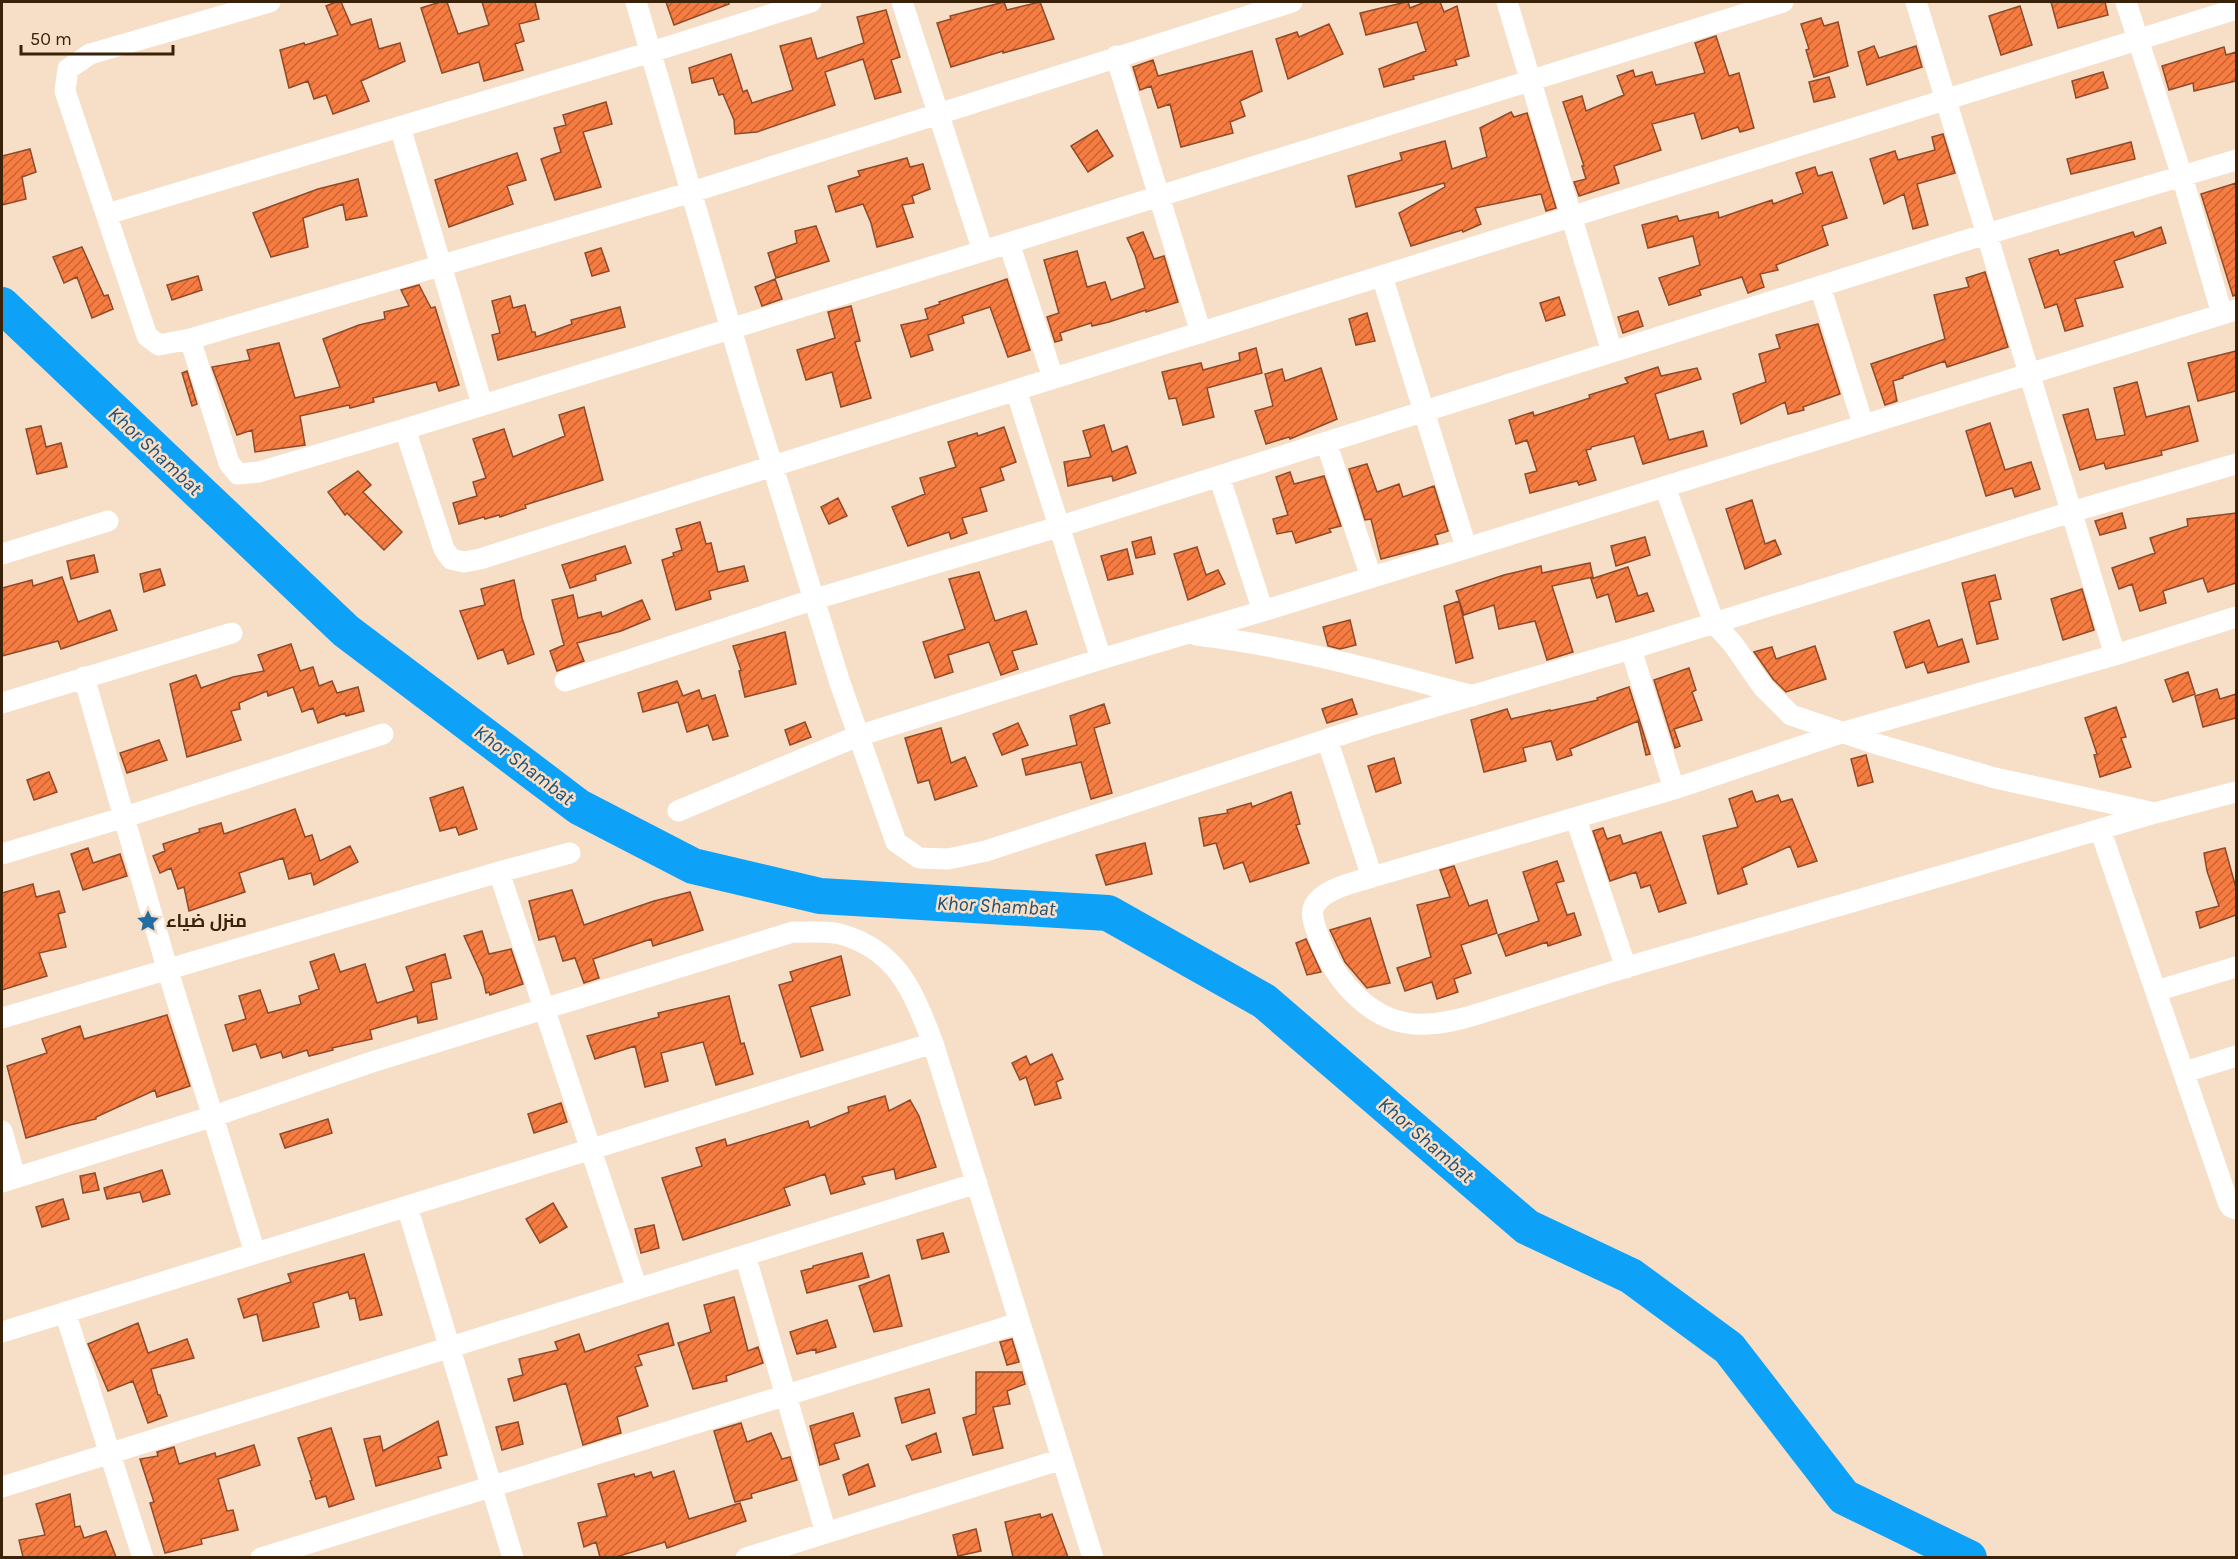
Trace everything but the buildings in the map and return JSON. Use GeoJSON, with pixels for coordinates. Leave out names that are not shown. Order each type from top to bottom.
{"type":"FeatureCollection","features":[{"type":"Feature","properties":{"kind":"street"},"geometry":{"type":"LineString","coordinates":[[270,2],[90,54],[68,69],[65,91],[147,336],[159,345],[190,339],[692,192],[1292,2]]}},
{"type":"Feature","properties":{"kind":"street"},"geometry":{"type":"LineString","coordinates":[[636,2],[772,466],[858,736],[896,842],[919,858],[948,859],[986,851],[1327,739],[1631,649],[2071,512],[2236,464]]}},
{"type":"Feature","properties":{"kind":"street"},"geometry":{"type":"LineString","coordinates":[[107,214],[811,2]]}},
{"type":"Feature","properties":{"kind":"street"},"geometry":{"type":"LineString","coordinates":[[902,2],[983,251]]}},
{"type":"Feature","properties":{"kind":"street"},"geometry":{"type":"LineString","coordinates":[[1506,2],[1612,352]]}},
{"type":"Feature","properties":{"kind":"street"},"geometry":{"type":"LineString","coordinates":[[190,339],[228,463],[238,474],[259,472],[1009,243],[1783,2]]}},
{"type":"Feature","properties":{"kind":"street"},"geometry":{"type":"LineString","coordinates":[[1916,2],[2115,655]]}},
{"type":"Feature","properties":{"kind":"street"},"geometry":{"type":"LineString","coordinates":[[678,811],[858,736],[2229,312],[2126,2]]}},
{"type":"Feature","properties":{"kind":"street"},"geometry":{"type":"LineString","coordinates":[[405,429],[444,549],[451,559],[464,562],[480,559],[2236,9]]}},
{"type":"Feature","properties":{"kind":"street"},"geometry":{"type":"LineString","coordinates":[[1116,56],[1201,333]]}},
{"type":"Feature","properties":{"kind":"street"},"geometry":{"type":"LineString","coordinates":[[400,127],[482,404]]}},
{"type":"Feature","properties":{"kind":"street"},"geometry":{"type":"LineString","coordinates":[[565,681],[815,598],[1058,527],[1820,286],[2236,160]]}},
{"type":"Feature","properties":{"kind":"street"},"geometry":{"type":"LineString","coordinates":[[1009,243],[1053,378]]}},
{"type":"Feature","properties":{"kind":"street"},"geometry":{"type":"LineString","coordinates":[[1382,276],[1466,547]]}},
{"type":"Feature","properties":{"kind":"street"},"geometry":{"type":"LineString","coordinates":[[1820,286],[1863,424]]}},
{"type":"Feature","properties":{"kind":"street"},"geometry":{"type":"LineString","coordinates":[[1016,390],[1101,659]]}},
{"type":"Feature","properties":{"kind":"street"},"geometry":{"type":"LineString","coordinates":[[1326,442],[1371,577]]}},
{"type":"Feature","properties":{"kind":"street"},"geometry":{"type":"LineString","coordinates":[[1219,476],[1263,611]]}},
{"type":"Feature","properties":{"kind":"street"},"geometry":{"type":"LineString","coordinates":[[1665,487],[1714,623],[1733,644],[1763,687],[1791,715],[1880,745],[1995,778],[2155,813]]}},
{"type":"Feature","properties":{"kind":"street"},"geometry":{"type":"LineString","coordinates":[[2,554],[108,520]]}},
{"type":"Feature","properties":{"kind":"street"},"geometry":{"type":"LineString","coordinates":[[2236,617],[2115,655],[1844,732],[1576,819],[1473,846],[1372,877],[1322,897],[1314,907],[1312,915],[1324,953],[1340,980],[1360,1001],[1394,1020],[1425,1025],[1461,1019],[1626,968],[2100,829],[2236,792]]}},
{"type":"Feature","properties":{"kind":"street"},"geometry":{"type":"LineString","coordinates":[[2,703],[232,633]]}},
{"type":"Feature","properties":{"kind":"street"},"geometry":{"type":"LineString","coordinates":[[1188,634],[1232,639],[1303,652],[1474,696]]}},
{"type":"Feature","properties":{"kind":"street"},"geometry":{"type":"LineString","coordinates":[[1631,649],[1674,789]]}},
{"type":"Feature","properties":{"kind":"street"},"geometry":{"type":"LineString","coordinates":[[84,678],[167,968],[255,1253]]}},
{"type":"Feature","properties":{"kind":"street"},"geometry":{"type":"LineString","coordinates":[[2,854],[383,734]]}},
{"type":"Feature","properties":{"kind":"street"},"geometry":{"type":"LineString","coordinates":[[1327,739],[1372,877]]}},
{"type":"Feature","properties":{"kind":"street"},"geometry":{"type":"LineString","coordinates":[[1576,819],[1626,968]]}},
{"type":"Feature","properties":{"kind":"street"},"geometry":{"type":"LineString","coordinates":[[2100,829],[2228,1202],[2236,1209]]}},
{"type":"Feature","properties":{"kind":"street"},"geometry":{"type":"LineString","coordinates":[[2,1018],[167,968],[570,853]]}},
{"type":"Feature","properties":{"kind":"street"},"geometry":{"type":"LineString","coordinates":[[499,872],[637,1289]]}},
{"type":"Feature","properties":{"kind":"street"},"geometry":{"type":"LineString","coordinates":[[2,1131],[8,1179],[214,1116],[372,1062],[793,932],[839,934],[877,950],[898,968],[924,1019],[1093,1557]]}},
{"type":"Feature","properties":{"kind":"street"},"geometry":{"type":"LineString","coordinates":[[2156,991],[2236,967]]}},
{"type":"Feature","properties":{"kind":"street"},"geometry":{"type":"LineString","coordinates":[[2,1332],[933,1043]]}},
{"type":"Feature","properties":{"kind":"street"},"geometry":{"type":"LineString","coordinates":[[2185,1072],[2236,1056]]}},
{"type":"Feature","properties":{"kind":"street"},"geometry":{"type":"LineString","coordinates":[[2,1487],[977,1183]]}},
{"type":"Feature","properties":{"kind":"street"},"geometry":{"type":"LineString","coordinates":[[407,1206],[448,1348],[513,1557]]}},
{"type":"Feature","properties":{"kind":"street"},"geometry":{"type":"LineString","coordinates":[[745,1255],[826,1533]]}},
{"type":"Feature","properties":{"kind":"street"},"geometry":{"type":"LineString","coordinates":[[65,1312],[143,1557]]}},
{"type":"Feature","properties":{"kind":"street"},"geometry":{"type":"LineString","coordinates":[[261,1557],[1019,1323]]}},
{"type":"Feature","properties":{"kind":"street"},"geometry":{"type":"LineString","coordinates":[[746,1557],[1062,1459]]}},
{"type":"Feature","properties":{"kind":"waterway","name":"Khor Shambat"},"geometry":{"type":"LineString","coordinates":[[2,305],[346,631],[579,807],[693,866],[820,896],[1108,913],[1264,1001],[1527,1227],[1631,1276],[1729,1348],[1844,1497],[1969,1558]]}},
{"type":"Feature","properties":{"kind":"place","name":"منزل ضياء"},"geometry":{"type":"Point","coordinates":[148,921]}}]}
